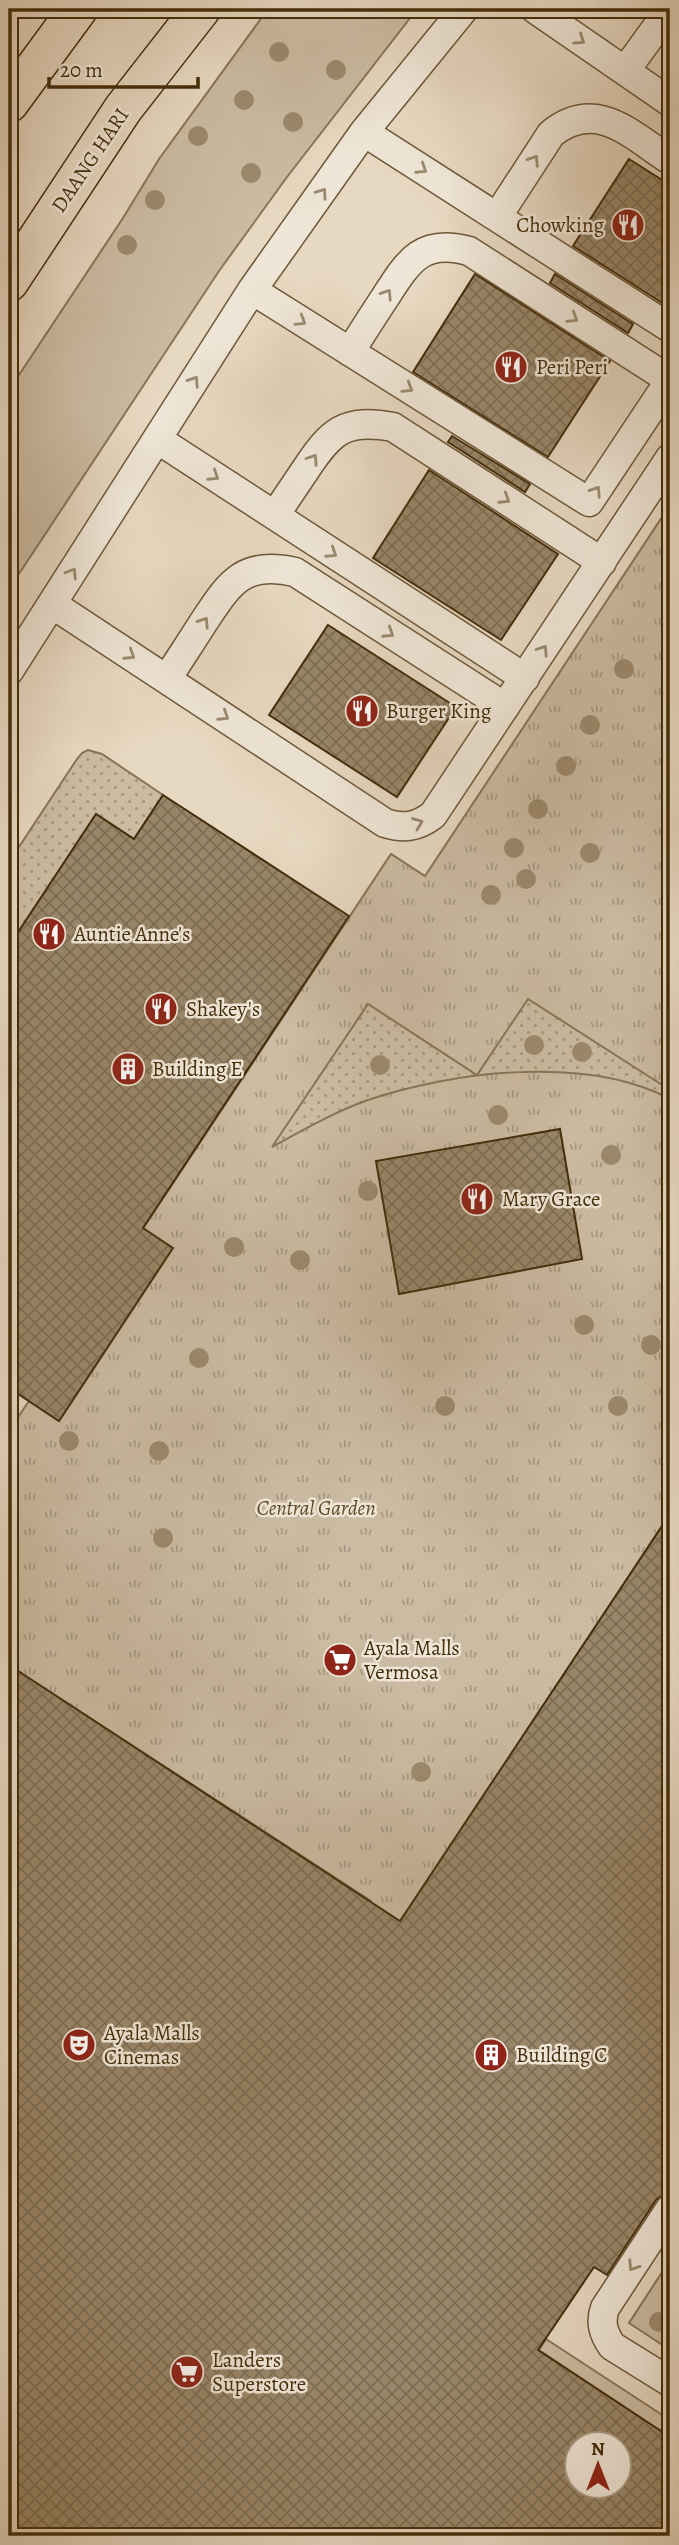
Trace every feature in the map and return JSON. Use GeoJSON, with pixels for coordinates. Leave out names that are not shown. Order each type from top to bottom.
{"type":"FeatureCollection","features":[{"type":"Feature","properties":{"kind":"main road"},"geometry":{"type":"LineString","coordinates":[[9,103],[78,9]]}},
{"type":"Feature","properties":{"kind":"main road","name":"DAANG HARI"},"geometry":{"type":"LineString","coordinates":[[9,282],[123,109],[201,9]]}},
{"type":"Feature","properties":{"kind":"lane"},"geometry":{"type":"LineString","coordinates":[[9,671],[252,290],[365,132],[464,9]]}},
{"type":"Feature","properties":{"kind":"lane"},"geometry":{"type":"LineString","coordinates":[[535,9],[670,102]]}},
{"type":"Feature","properties":{"kind":"lane"},"geometry":{"type":"LineString","coordinates":[[625,71],[670,9]]}},
{"type":"Feature","properties":{"kind":"lane"},"geometry":{"type":"LineString","coordinates":[[497,217],[551,134],[563,124],[578,118],[594,117],[610,122],[670,160]]}},
{"type":"Feature","properties":{"kind":"lane"},"geometry":{"type":"LineString","coordinates":[[365,132],[670,328]]}},
{"type":"Feature","properties":{"kind":"lane"},"geometry":{"type":"LineString","coordinates":[[252,290],[350,352],[589,502],[670,380],[470,251],[453,247],[435,247],[419,254],[406,265],[350,352]]}},
{"type":"Feature","properties":{"kind":"lane"},"geometry":{"type":"LineString","coordinates":[[275,515],[324,441],[357,424],[375,423],[393,426],[602,562]]}},
{"type":"Feature","properties":{"kind":"lane"},"geometry":{"type":"LineString","coordinates":[[157,439],[525,678]]}},
{"type":"Feature","properties":{"kind":"lane"},"geometry":{"type":"LineString","coordinates":[[52,604],[385,823],[397,827],[411,827],[423,823],[433,815],[670,458]]}},
{"type":"Feature","properties":{"kind":"lane"},"geometry":{"type":"LineString","coordinates":[[167,679],[227,587],[242,575],[260,569],[277,568],[295,572],[506,707]]}},
{"type":"Feature","properties":{"kind":"lane"},"geometry":{"type":"LineString","coordinates":[[670,2208],[605,2308],[602,2318],[606,2337],[612,2346],[670,2382]]}},
{"type":"Feature","properties":{"kind":"green space"},"geometry":{"type":"Polygon","coordinates":[[[268,9],[417,9],[287,177],[219,271],[9,589],[9,390],[159,159],[268,9]]]}},
{"type":"Feature","properties":{"kind":"green space","name":"Central Garden"},"geometry":{"type":"Polygon","coordinates":[[[670,505],[670,1514],[370,1967],[371,1901],[9,1665],[9,1431],[391,854],[425,876],[670,505]]]}},
{"type":"Feature","properties":{"kind":"green space"},"geometry":{"type":"Polygon","coordinates":[[[88,750],[102,754],[163,795],[134,839],[96,815],[9,946],[9,862],[77,759],[88,750]]]}},
{"type":"Feature","properties":{"kind":"green space"},"geometry":{"type":"Polygon","coordinates":[[[528,999],[670,1090],[670,1099],[637,1085],[561,1072],[479,1075],[440,1081],[368,1100],[272,1147],[368,1004],[477,1075],[528,999]]]}},
{"type":"Feature","properties":{"kind":"green space"},"geometry":{"type":"Polygon","coordinates":[[[670,2260],[670,2311],[665,2319],[670,2323],[670,2350],[629,2323],[670,2260]]]}},
{"type":"Feature","properties":{"kind":"green space"},"geometry":{"type":"Polygon","coordinates":[[[546,2339],[670,2420],[670,2437],[539,2350],[546,2339]]]}},
{"type":"Feature","properties":{"kind":"building","name":"Chowking"},"geometry":{"type":"Polygon","coordinates":[[[629,159],[670,185],[670,308],[573,246],[629,159]]]}},
{"type":"Feature","properties":{"kind":"building","name":"Peri Peri"},"geometry":{"type":"Polygon","coordinates":[[[475,274],[610,361],[548,457],[413,372],[475,274]]]}},
{"type":"Feature","properties":{"kind":"building"},"geometry":{"type":"Polygon","coordinates":[[[555,274],[633,324],[628,333],[550,283],[555,274]]]}},
{"type":"Feature","properties":{"kind":"building"},"geometry":{"type":"Polygon","coordinates":[[[452,436],[530,484],[525,492],[448,442],[452,436]]]}},
{"type":"Feature","properties":{"kind":"building"},"geometry":{"type":"Polygon","coordinates":[[[429,470],[558,554],[501,640],[373,558],[429,470]]]}},
{"type":"Feature","properties":{"kind":"building","name":"Burger King"},"geometry":{"type":"Polygon","coordinates":[[[328,625],[456,707],[397,797],[269,715],[328,625]]]}},
{"type":"Feature","properties":{"kind":"building","name":"Building E"},"geometry":{"type":"Polygon","coordinates":[[[163,795],[349,916],[143,1228],[173,1248],[59,1421],[9,1388],[9,946],[96,814],[134,839],[163,795]]]}},
{"type":"Feature","properties":{"kind":"building","name":"Mary Grace"},"geometry":{"type":"Polygon","coordinates":[[[560,1129],[582,1259],[399,1294],[376,1161],[560,1129]]]}},
{"type":"Feature","properties":{"kind":"building"},"geometry":{"type":"Polygon","coordinates":[[[670,1514],[670,2186],[665,2194],[656,2200],[607,2275],[594,2267],[538,2350],[670,2437],[670,2536],[9,2536],[9,1665],[400,1921],[670,1514]]]}},
{"type":"Feature","properties":{"kind":"place","name":"Chowking"},"geometry":{"type":"Point","coordinates":[628,225]}},
{"type":"Feature","properties":{"kind":"place","name":"Peri Peri"},"geometry":{"type":"Point","coordinates":[511,367]}},
{"type":"Feature","properties":{"kind":"place","name":"Burger King"},"geometry":{"type":"Point","coordinates":[362,711]}},
{"type":"Feature","properties":{"kind":"place","name":"Auntie Anne's"},"geometry":{"type":"Point","coordinates":[49,934]}},
{"type":"Feature","properties":{"kind":"place","name":"Shakey's"},"geometry":{"type":"Point","coordinates":[161,1009]}},
{"type":"Feature","properties":{"kind":"place","name":"Building E"},"geometry":{"type":"Point","coordinates":[128,1069]}},
{"type":"Feature","properties":{"kind":"place","name":"Mary Grace"},"geometry":{"type":"Point","coordinates":[477,1199]}},
{"type":"Feature","properties":{"kind":"place","name":"Ayala Malls Vermosa"},"geometry":{"type":"Point","coordinates":[340,1660]}},
{"type":"Feature","properties":{"kind":"place","name":"Ayala Malls Cinemas"},"geometry":{"type":"Point","coordinates":[79,2045]}},
{"type":"Feature","properties":{"kind":"place","name":"Building C"},"geometry":{"type":"Point","coordinates":[491,2055]}},
{"type":"Feature","properties":{"kind":"place","name":"Landers Superstore"},"geometry":{"type":"Point","coordinates":[187,2372]}}]}
